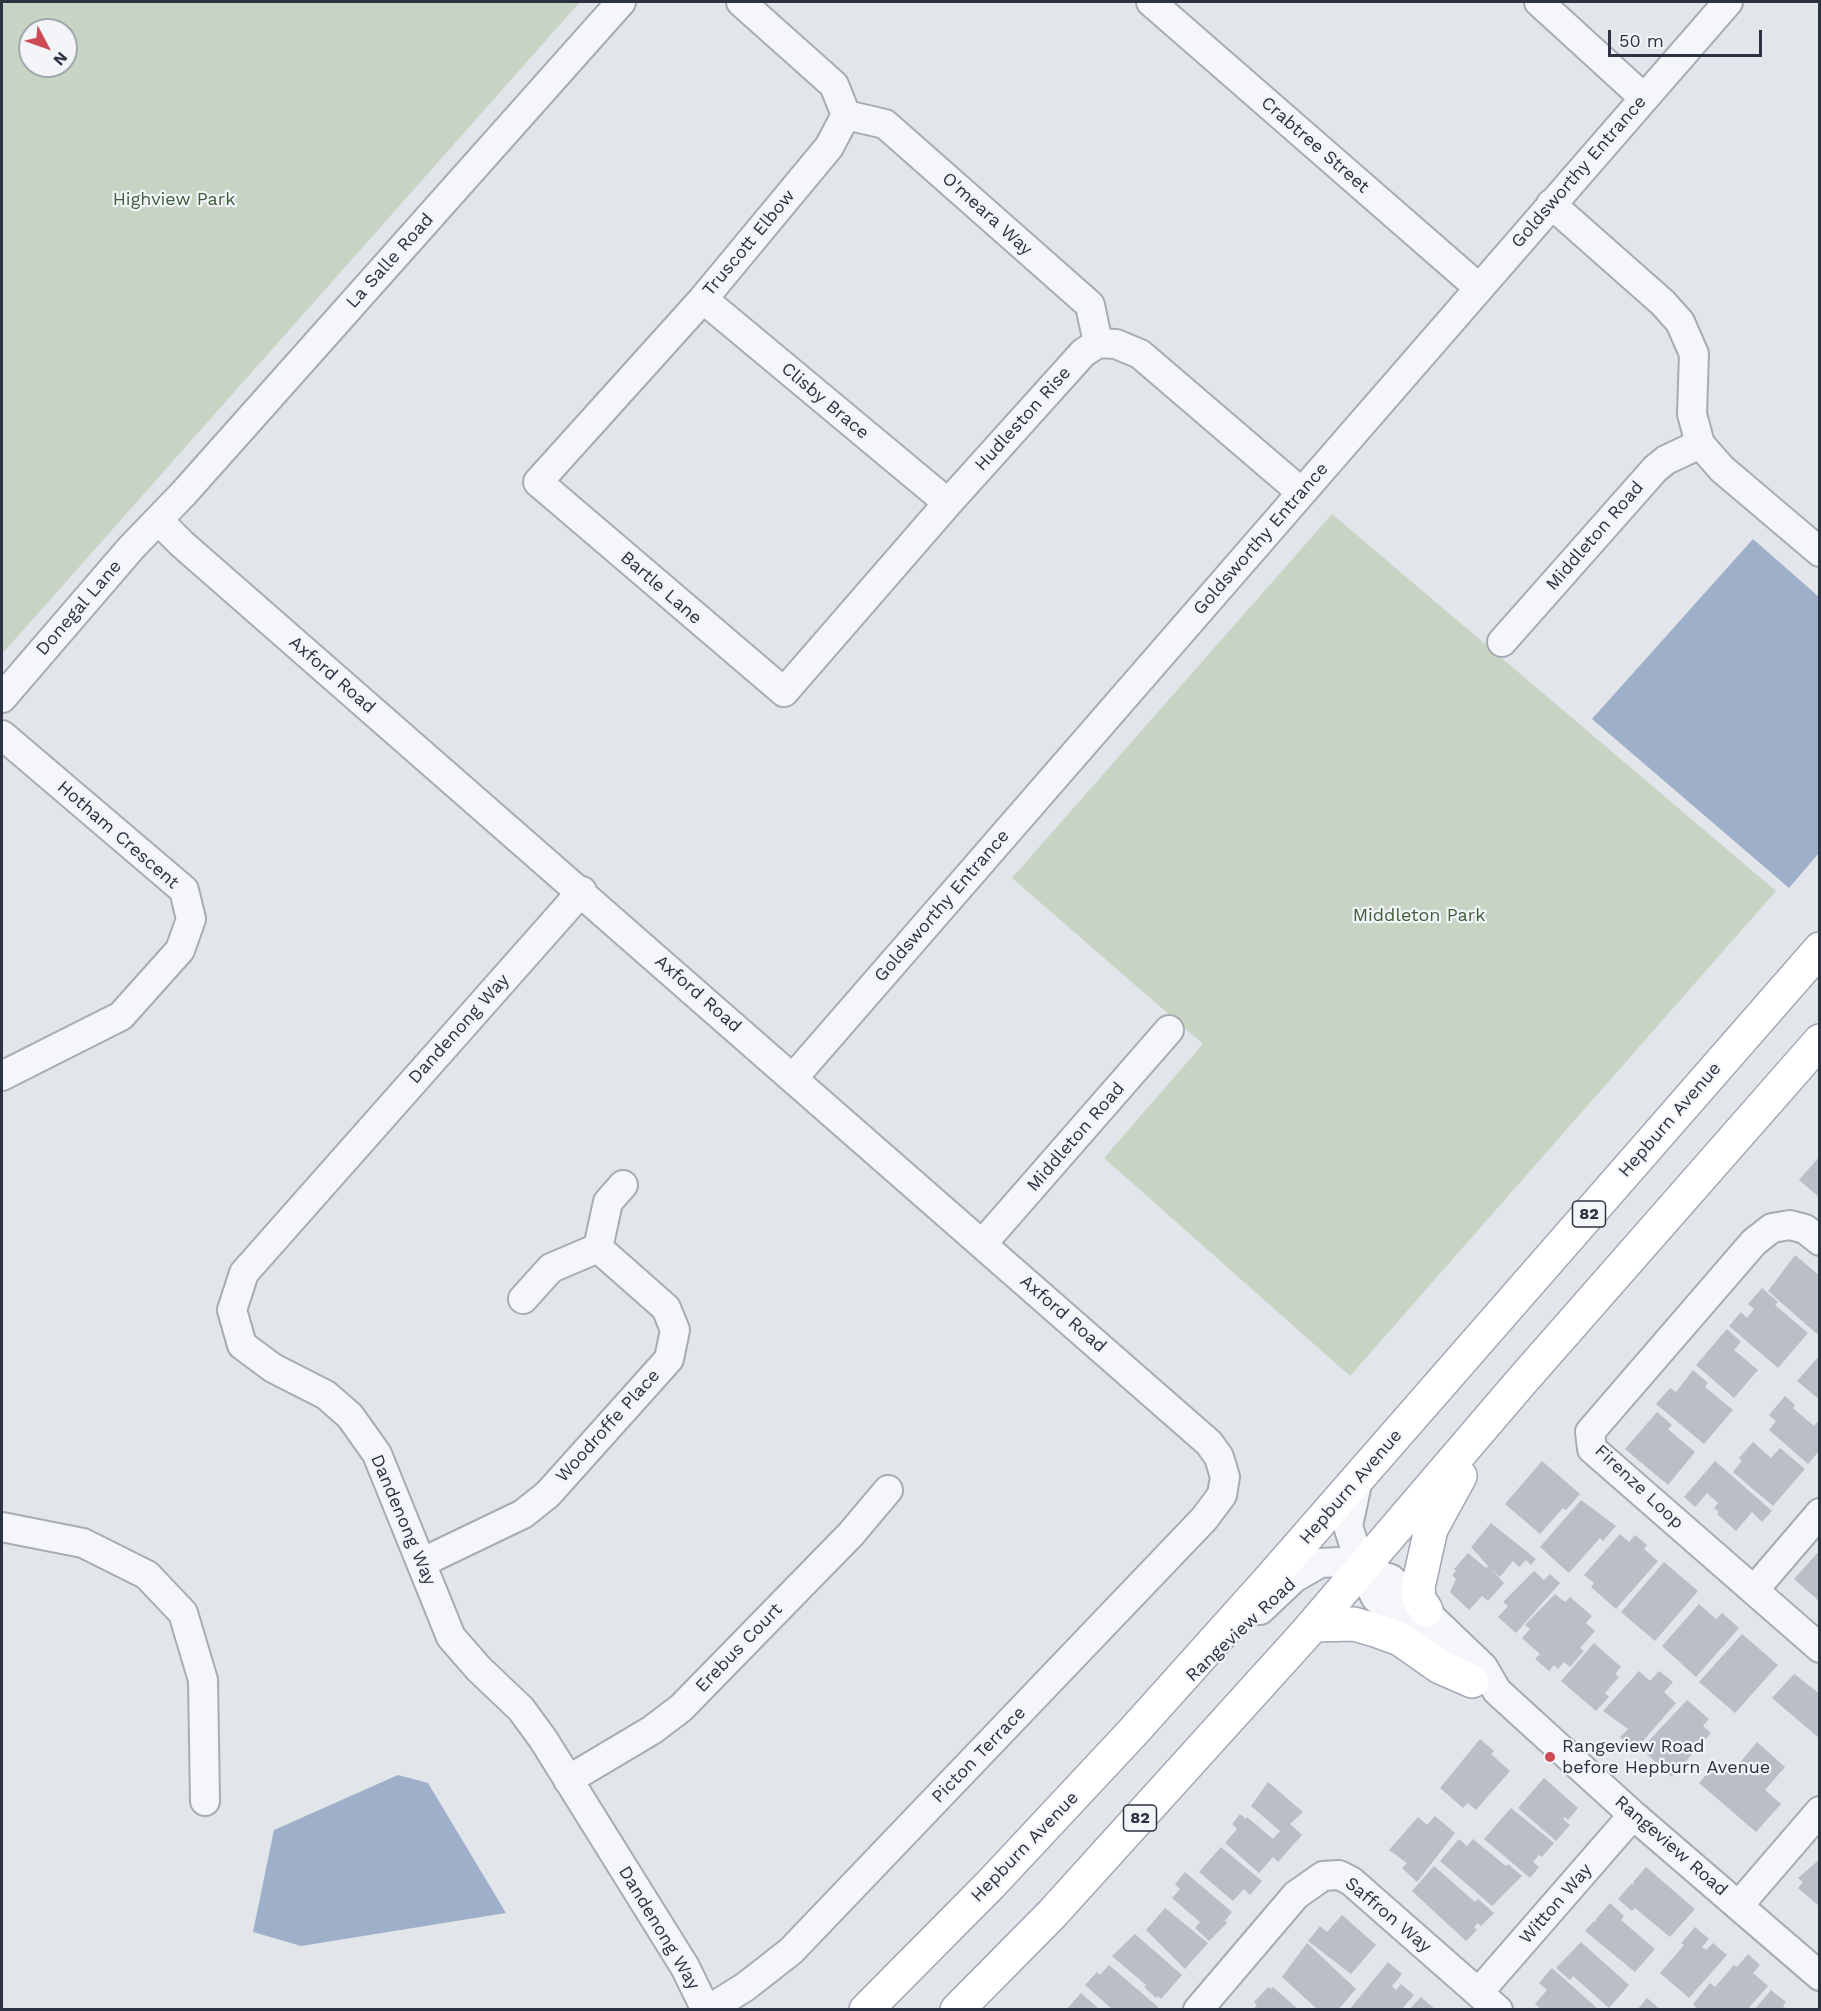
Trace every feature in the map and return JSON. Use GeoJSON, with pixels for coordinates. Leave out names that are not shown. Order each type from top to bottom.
{"type":"FeatureCollection","features":[{"type":"Feature","properties":{"kind":"main road","name":"Hepburn Avenue"},"geometry":{"type":"LineString","coordinates":[[866,2010],[990,1885],[1133,1732],[1358,1479],[1820,949]]}},
{"type":"Feature","properties":{"kind":"main road","name":"82"},"geometry":{"type":"LineString","coordinates":[[957,2010],[1052,1914],[1314,1625],[1520,1383],[1820,1041]]}},
{"type":"Feature","properties":{"kind":"main road"},"geometry":{"type":"LineString","coordinates":[[1426,1610],[1419,1599],[1418,1587],[1431,1529],[1463,1471],[1520,1383]]}},
{"type":"Feature","properties":{"kind":"main road"},"geometry":{"type":"LineString","coordinates":[[1314,1625],[1354,1624],[1378,1631],[1400,1640],[1440,1667],[1485,1686]]}},
{"type":"Feature","properties":{"kind":"street","name":"La Salle Road"},"geometry":{"type":"LineString","coordinates":[[158,520],[621,2]]}},
{"type":"Feature","properties":{"kind":"street"},"geometry":{"type":"LineString","coordinates":[[741,2],[834,85],[846,115]]}},
{"type":"Feature","properties":{"kind":"street","name":"Crabtree Street"},"geometry":{"type":"LineString","coordinates":[[1151,2],[1479,288]]}},
{"type":"Feature","properties":{"kind":"street"},"geometry":{"type":"LineString","coordinates":[[1539,2],[1644,98]]}},
{"type":"Feature","properties":{"kind":"street","name":"Goldsworthy Entrance"},"geometry":{"type":"LineString","coordinates":[[794,1077],[1728,2]]}},
{"type":"Feature","properties":{"kind":"street","name":"Truscott Elbow"},"geometry":{"type":"LineString","coordinates":[[538,482],[703,299],[829,147],[846,115]]}},
{"type":"Feature","properties":{"kind":"street","name":"O'meara Way"},"geometry":{"type":"LineString","coordinates":[[846,115],[885,124],[1090,305],[1098,343]]}},
{"type":"Feature","properties":{"kind":"street"},"geometry":{"type":"LineString","coordinates":[[1551,204],[1663,303],[1680,322],[1694,354],[1692,414],[1700,444],[1722,469],[1820,552]]}},
{"type":"Feature","properties":{"kind":"street","name":"Clisby Brace"},"geometry":{"type":"LineString","coordinates":[[703,299],[948,503]]}},
{"type":"Feature","properties":{"kind":"street"},"geometry":{"type":"LineString","coordinates":[[1098,343],[1116,344],[1140,354],[1301,492]]}},
{"type":"Feature","properties":{"kind":"street","name":"Hudleston Rise"},"geometry":{"type":"LineString","coordinates":[[784,692],[948,503],[1083,353],[1098,343]]}},
{"type":"Feature","properties":{"kind":"street","name":"Middleton Road"},"geometry":{"type":"LineString","coordinates":[[1502,642],[1655,469],[1666,460],[1700,444]]}},
{"type":"Feature","properties":{"kind":"street","name":"Bartle Lane"},"geometry":{"type":"LineString","coordinates":[[538,482],[784,692]]}},
{"type":"Feature","properties":{"kind":"street","name":"Donegal Lane"},"geometry":{"type":"LineString","coordinates":[[2,698],[158,520]]}},
{"type":"Feature","properties":{"kind":"street","name":"Axford Road"},"geometry":{"type":"LineString","coordinates":[[158,520],[182,544],[582,891],[1209,1443],[1219,1457],[1225,1477]]}},
{"type":"Feature","properties":{"kind":"street","name":"Hotham Crescent"},"geometry":{"type":"LineString","coordinates":[[2,735],[183,890],[192,919],[180,950],[121,1016],[2,1076]]}},
{"type":"Feature","properties":{"kind":"street","name":"Dandenong Way"},"geometry":{"type":"LineString","coordinates":[[582,891],[244,1273],[232,1310],[242,1345],[273,1368],[326,1395],[350,1416],[376,1454],[451,1637],[479,1669],[521,1709],[685,1967],[707,2010]]}},
{"type":"Feature","properties":{"kind":"street","name":"Middleton Road"},"geometry":{"type":"LineString","coordinates":[[983,1243],[1169,1030]]}},
{"type":"Feature","properties":{"kind":"street"},"geometry":{"type":"LineString","coordinates":[[523,1299],[551,1268],[598,1248],[608,1202],[623,1185]]}},
{"type":"Feature","properties":{"kind":"street","name":"Firenze Loop"},"geometry":{"type":"LineString","coordinates":[[1820,1241],[1805,1229],[1790,1225],[1772,1228],[1754,1242],[1590,1432],[1592,1449],[1820,1648]]}},
{"type":"Feature","properties":{"kind":"street","name":"Woodroffe Place"},"geometry":{"type":"LineString","coordinates":[[421,1563],[523,1514],[548,1494],[669,1359],[675,1330],[666,1308],[598,1248]]}},
{"type":"Feature","properties":{"kind":"street","name":"Picton Terrace"},"geometry":{"type":"LineString","coordinates":[[707,2010],[745,1987],[791,1951],[1204,1519],[1222,1495],[1225,1477]]}},
{"type":"Feature","properties":{"kind":"street","name":"Rangeview Road"},"geometry":{"type":"LineString","coordinates":[[1358,1479],[1348,1526],[1362,1570],[1376,1598],[1485,1686],[1820,1976]]}},
{"type":"Feature","properties":{"kind":"street","name":"Erebus Court"},"geometry":{"type":"LineString","coordinates":[[568,1780],[652,1730],[681,1708],[851,1534],[888,1490]]}},
{"type":"Feature","properties":{"kind":"street"},"geometry":{"type":"LineString","coordinates":[[1754,1590],[1820,1513]]}},
{"type":"Feature","properties":{"kind":"street"},"geometry":{"type":"LineString","coordinates":[[2,1527],[83,1543],[147,1575],[183,1613],[203,1680],[205,1801]]}},
{"type":"Feature","properties":{"kind":"street","name":"Rangeview Road"},"geometry":{"type":"LineString","coordinates":[[1133,1732],[1294,1578],[1314,1566],[1330,1561],[1391,1579],[1483,1667],[1485,1686]]}},
{"type":"Feature","properties":{"kind":"street"},"geometry":{"type":"LineString","coordinates":[[1739,1905],[1820,1811]]}},
{"type":"Feature","properties":{"kind":"street","name":"Witton Way"},"geometry":{"type":"LineString","coordinates":[[1488,2001],[1633,1815]]}},
{"type":"Feature","properties":{"kind":"street","name":"Saffron Way"},"geometry":{"type":"LineString","coordinates":[[1197,2010],[1296,1895],[1323,1876],[1339,1875],[1351,1881],[1488,2001]]}},
{"type":"Feature","properties":{"kind":"green space","name":"Highview Park"},"geometry":{"type":"Polygon","coordinates":[[[2,2],[580,2],[2,654],[2,2]]]}},
{"type":"Feature","properties":{"kind":"green space","name":"Middleton Park"},"geometry":{"type":"Polygon","coordinates":[[[1332,514],[1776,891],[1350,1376],[1104,1158],[1203,1044],[1012,878],[1332,514]]]}},
{"type":"Feature","properties":{"kind":"water"},"geometry":{"type":"Polygon","coordinates":[[[1753,539],[1819,597],[1819,853],[1789,888],[1592,719],[1753,539]]]}},
{"type":"Feature","properties":{"kind":"water"},"geometry":{"type":"Polygon","coordinates":[[[398,1775],[428,1783],[506,1913],[301,1946],[253,1932],[274,1830],[398,1775]]]}},
{"type":"Feature","properties":{"kind":"building"},"geometry":{"type":"Polygon","coordinates":[[[1820,1156],[1820,1198],[1799,1180],[1820,1156]]]}},
{"type":"Feature","properties":{"kind":"building"},"geometry":{"type":"Polygon","coordinates":[[[1795,1255],[1820,1276],[1820,1331],[1817,1334],[1768,1291],[1795,1255]]]}},
{"type":"Feature","properties":{"kind":"building"},"geometry":{"type":"Polygon","coordinates":[[[1762,1288],[1778,1302],[1775,1305],[1808,1333],[1778,1368],[1729,1326],[1741,1312],[1747,1318],[1754,1309],[1748,1304],[1762,1288]]]}},
{"type":"Feature","properties":{"kind":"building"},"geometry":{"type":"Polygon","coordinates":[[[1727,1329],[1741,1342],[1734,1350],[1758,1370],[1734,1398],[1696,1365],[1727,1329]]]}},
{"type":"Feature","properties":{"kind":"building"},"geometry":{"type":"Polygon","coordinates":[[[1820,1355],[1820,1400],[1797,1381],[1820,1355]]]}},
{"type":"Feature","properties":{"kind":"building"},"geometry":{"type":"Polygon","coordinates":[[[1693,1370],[1708,1383],[1705,1387],[1733,1410],[1704,1444],[1656,1404],[1670,1388],[1676,1392],[1693,1370]]]}},
{"type":"Feature","properties":{"kind":"building"},"geometry":{"type":"Polygon","coordinates":[[[1785,1396],[1795,1405],[1793,1408],[1814,1426],[1820,1419],[1820,1450],[1808,1464],[1769,1430],[1776,1421],[1769,1415],[1785,1396]]]}},
{"type":"Feature","properties":{"kind":"building"},"geometry":{"type":"Polygon","coordinates":[[[1657,1412],[1672,1425],[1668,1429],[1695,1452],[1668,1485],[1625,1449],[1657,1412]]]}},
{"type":"Feature","properties":{"kind":"building"},"geometry":{"type":"Polygon","coordinates":[[[1753,1442],[1771,1458],[1780,1448],[1805,1469],[1773,1506],[1733,1472],[1742,1461],[1739,1458],[1753,1442]]]}},
{"type":"Feature","properties":{"kind":"building"},"geometry":{"type":"Polygon","coordinates":[[[1542,1461],[1580,1494],[1566,1510],[1563,1508],[1540,1534],[1505,1504],[1542,1461]]]}},
{"type":"Feature","properties":{"kind":"building"},"geometry":{"type":"Polygon","coordinates":[[[1715,1461],[1772,1511],[1762,1522],[1752,1512],[1736,1531],[1717,1514],[1719,1512],[1714,1508],[1718,1503],[1707,1493],[1695,1507],[1684,1497],[1715,1461]]]}},
{"type":"Feature","properties":{"kind":"building"},"geometry":{"type":"Polygon","coordinates":[[[1581,1500],[1616,1526],[1603,1541],[1600,1538],[1569,1573],[1540,1547],[1581,1500]]]}},
{"type":"Feature","properties":{"kind":"building"},"geometry":{"type":"Polygon","coordinates":[[[1491,1523],[1536,1559],[1531,1565],[1526,1560],[1519,1567],[1513,1561],[1500,1577],[1491,1569],[1504,1583],[1488,1601],[1482,1596],[1469,1610],[1450,1592],[1456,1579],[1452,1575],[1456,1571],[1454,1569],[1468,1553],[1486,1568],[1488,1566],[1471,1547],[1491,1523]]]}},
{"type":"Feature","properties":{"kind":"building"},"geometry":{"type":"Polygon","coordinates":[[[1620,1534],[1629,1542],[1635,1535],[1647,1545],[1644,1549],[1658,1561],[1616,1609],[1591,1587],[1594,1583],[1584,1575],[1620,1534]]]}},
{"type":"Feature","properties":{"kind":"building"},"geometry":{"type":"Polygon","coordinates":[[[1820,1550],[1820,1602],[1794,1579],[1820,1550]]]}},
{"type":"Feature","properties":{"kind":"building"},"geometry":{"type":"Polygon","coordinates":[[[1664,1562],[1698,1591],[1655,1641],[1621,1612],[1664,1562]]]}},
{"type":"Feature","properties":{"kind":"building"},"geometry":{"type":"Polygon","coordinates":[[[1534,1571],[1544,1580],[1550,1574],[1560,1583],[1516,1633],[1498,1617],[1508,1606],[1503,1602],[1534,1571]]]}},
{"type":"Feature","properties":{"kind":"building"},"geometry":{"type":"Polygon","coordinates":[[[1555,1594],[1565,1602],[1570,1597],[1592,1616],[1586,1623],[1595,1631],[1580,1648],[1584,1651],[1570,1667],[1564,1662],[1558,1669],[1554,1665],[1549,1671],[1535,1659],[1540,1654],[1522,1638],[1530,1629],[1525,1625],[1555,1594]]]}},
{"type":"Feature","properties":{"kind":"building"},"geometry":{"type":"Polygon","coordinates":[[[1699,1604],[1716,1619],[1722,1613],[1739,1628],[1696,1677],[1662,1646],[1699,1604]]]}},
{"type":"Feature","properties":{"kind":"building"},"geometry":{"type":"Polygon","coordinates":[[[1742,1634],[1778,1665],[1735,1713],[1699,1682],[1742,1634]]]}},
{"type":"Feature","properties":{"kind":"building"},"geometry":{"type":"Polygon","coordinates":[[[1594,1643],[1621,1667],[1615,1674],[1619,1677],[1605,1693],[1609,1697],[1596,1711],[1561,1681],[1594,1643]]]}},
{"type":"Feature","properties":{"kind":"building"},"geometry":{"type":"Polygon","coordinates":[[[1639,1671],[1650,1681],[1659,1671],[1673,1682],[1664,1692],[1676,1703],[1635,1750],[1620,1737],[1628,1729],[1603,1711],[1639,1671]]]}},
{"type":"Feature","properties":{"kind":"building"},"geometry":{"type":"Polygon","coordinates":[[[1794,1674],[1820,1694],[1820,1739],[1772,1698],[1794,1674]]]}},
{"type":"Feature","properties":{"kind":"building"},"geometry":{"type":"Polygon","coordinates":[[[1687,1700],[1709,1719],[1703,1726],[1711,1733],[1672,1777],[1641,1749],[1687,1700]]]}},
{"type":"Feature","properties":{"kind":"building"},"geometry":{"type":"Polygon","coordinates":[[[1480,1739],[1494,1751],[1491,1754],[1510,1771],[1476,1810],[1468,1803],[1463,1808],[1440,1788],[1480,1739]]]}},
{"type":"Feature","properties":{"kind":"building"},"geometry":{"type":"Polygon","coordinates":[[[1757,1742],[1785,1767],[1765,1790],[1781,1804],[1756,1832],[1699,1783],[1718,1761],[1732,1772],[1757,1742]]]}},
{"type":"Feature","properties":{"kind":"building"},"geometry":{"type":"Polygon","coordinates":[[[1544,1778],[1578,1808],[1568,1820],[1565,1817],[1563,1819],[1570,1825],[1556,1841],[1518,1808],[1544,1778]]]}},
{"type":"Feature","properties":{"kind":"building"},"geometry":{"type":"Polygon","coordinates":[[[1268,1782],[1303,1812],[1290,1824],[1302,1835],[1278,1862],[1273,1857],[1259,1873],[1225,1843],[1237,1829],[1232,1824],[1240,1814],[1246,1819],[1247,1817],[1273,1839],[1280,1831],[1251,1806],[1268,1782]]]}},
{"type":"Feature","properties":{"kind":"building"},"geometry":{"type":"Polygon","coordinates":[[[1511,1808],[1554,1843],[1542,1857],[1539,1855],[1533,1862],[1539,1867],[1530,1878],[1484,1839],[1511,1808]]]}},
{"type":"Feature","properties":{"kind":"building"},"geometry":{"type":"Polygon","coordinates":[[[1435,1816],[1455,1833],[1417,1882],[1402,1868],[1407,1863],[1389,1850],[1418,1817],[1427,1825],[1435,1816]]]}},
{"type":"Feature","properties":{"kind":"building"},"geometry":{"type":"Polygon","coordinates":[[[1459,1839],[1467,1846],[1473,1839],[1522,1876],[1492,1906],[1440,1861],[1459,1839]]]}},
{"type":"Feature","properties":{"kind":"building"},"geometry":{"type":"Polygon","coordinates":[[[1221,1847],[1262,1881],[1250,1895],[1244,1889],[1233,1901],[1199,1872],[1221,1847]]]}},
{"type":"Feature","properties":{"kind":"building"},"geometry":{"type":"Polygon","coordinates":[[[1820,1859],[1820,1907],[1798,1888],[1803,1882],[1798,1878],[1820,1859]]]}},
{"type":"Feature","properties":{"kind":"building"},"geometry":{"type":"Polygon","coordinates":[[[1434,1866],[1475,1902],[1478,1899],[1494,1913],[1481,1926],[1478,1923],[1474,1927],[1477,1930],[1466,1941],[1412,1891],[1434,1866]]]}},
{"type":"Feature","properties":{"kind":"building"},"geometry":{"type":"Polygon","coordinates":[[[1646,1867],[1695,1909],[1670,1937],[1635,1908],[1632,1911],[1618,1899],[1631,1884],[1633,1885],[1646,1867]]]}},
{"type":"Feature","properties":{"kind":"building"},"geometry":{"type":"Polygon","coordinates":[[[1185,1872],[1232,1912],[1225,1921],[1227,1923],[1209,1941],[1195,1928],[1200,1922],[1172,1898],[1180,1889],[1175,1884],[1185,1872]]]}},
{"type":"Feature","properties":{"kind":"building"},"geometry":{"type":"Polygon","coordinates":[[[1610,1903],[1624,1916],[1621,1920],[1655,1949],[1635,1972],[1585,1931],[1594,1921],[1596,1922],[1610,1903]]]}},
{"type":"Feature","properties":{"kind":"building"},"geometry":{"type":"Polygon","coordinates":[[[1165,1908],[1208,1943],[1185,1969],[1146,1930],[1165,1908]]]}},
{"type":"Feature","properties":{"kind":"building"},"geometry":{"type":"Polygon","coordinates":[[[1342,1915],[1376,1945],[1351,1974],[1308,1941],[1320,1926],[1327,1932],[1342,1915]]]}},
{"type":"Feature","properties":{"kind":"building"},"geometry":{"type":"Polygon","coordinates":[[[1695,1927],[1709,1939],[1702,1947],[1706,1950],[1713,1943],[1727,1955],[1689,1998],[1660,1973],[1684,1945],[1681,1943],[1695,1927]]]}},
{"type":"Feature","properties":{"kind":"building"},"geometry":{"type":"Polygon","coordinates":[[[1135,1934],[1182,1975],[1161,1999],[1158,1996],[1156,1998],[1144,1987],[1146,1985],[1112,1956],[1135,1934]]]}},
{"type":"Feature","properties":{"kind":"building"},"geometry":{"type":"Polygon","coordinates":[[[1581,1942],[1629,1985],[1609,2008],[1573,1976],[1570,1980],[1556,1968],[1581,1942]]]}},
{"type":"Feature","properties":{"kind":"building"},"geometry":{"type":"Polygon","coordinates":[[[1307,1943],[1356,1989],[1338,2010],[1318,2010],[1282,1977],[1307,1943]]]}},
{"type":"Feature","properties":{"kind":"building"},"geometry":{"type":"Polygon","coordinates":[[[1748,1954],[1760,1965],[1753,1973],[1768,1986],[1747,2010],[1699,2010],[1693,2004],[1710,1983],[1715,1987],[1734,1965],[1737,1967],[1748,1954]]]}},
{"type":"Feature","properties":{"kind":"building"},"geometry":{"type":"Polygon","coordinates":[[[1388,1962],[1402,1974],[1392,1986],[1396,1990],[1401,1984],[1414,1995],[1401,2010],[1349,2010],[1388,1962]]]}},
{"type":"Feature","properties":{"kind":"building"},"geometry":{"type":"Polygon","coordinates":[[[1109,1965],[1158,2007],[1156,2010],[1113,2010],[1085,1985],[1097,1972],[1100,1975],[1109,1965]]]}},
{"type":"Feature","properties":{"kind":"building"},"geometry":{"type":"Polygon","coordinates":[[[1552,1968],[1599,2010],[1542,2010],[1535,2004],[1547,1990],[1539,1983],[1552,1968]]]}},
{"type":"Feature","properties":{"kind":"building"},"geometry":{"type":"Polygon","coordinates":[[[1268,1987],[1271,1989],[1273,1987],[1299,2010],[1253,2010],[1257,2005],[1254,2002],[1268,1987]]]}},
{"type":"Feature","properties":{"kind":"building"},"geometry":{"type":"Polygon","coordinates":[[[1771,1990],[1786,2002],[1783,2006],[1786,2010],[1754,2010],[1771,1990]]]}},
{"type":"Feature","properties":{"kind":"building"},"geometry":{"type":"Polygon","coordinates":[[[1081,1993],[1100,2010],[1066,2010],[1081,1993]]]}},
{"type":"Feature","properties":{"kind":"building"},"geometry":{"type":"Polygon","coordinates":[[[1421,1997],[1436,2010],[1409,2010],[1421,1997]]]}},
{"type":"Feature","properties":{"kind":"building"},"geometry":{"type":"Polygon","coordinates":[[[1647,1998],[1661,2010],[1637,2010],[1647,1998]]]}},
{"type":"Feature","properties":{"kind":"place","name":"Rangeview Road before Hepburn Avenue"},"geometry":{"type":"Point","coordinates":[1550,1757]}}]}
